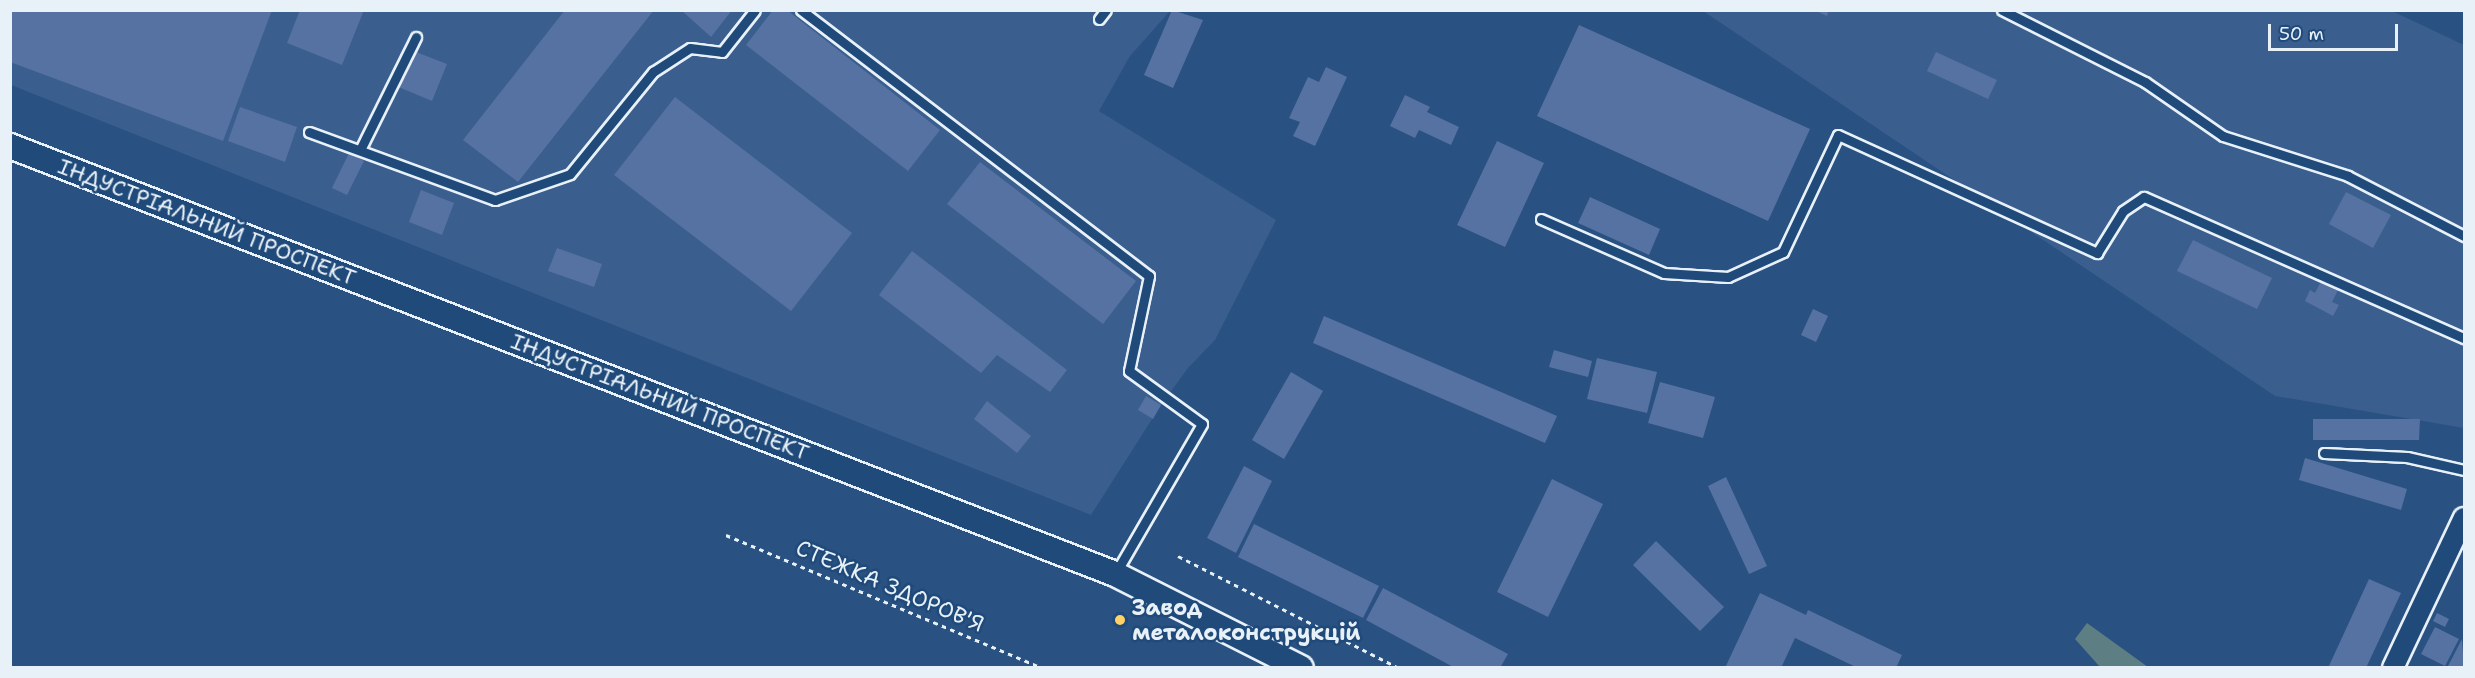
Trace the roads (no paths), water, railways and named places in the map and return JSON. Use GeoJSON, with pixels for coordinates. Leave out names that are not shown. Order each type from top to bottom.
{"type":"FeatureCollection","features":[{"type":"Feature","properties":{"kind":"street","name":"ІНДУСТРІАЛЬНИЙ ПРОСПЕКТ"},"geometry":{"type":"LineString","coordinates":[[10,146],[1115,574],[1301,668]]}},
{"type":"Feature","properties":{"kind":"street"},"geometry":{"type":"LineString","coordinates":[[2393,668],[2464,518]]}},
{"type":"Feature","properties":{"kind":"lane"},"geometry":{"type":"LineString","coordinates":[[309,132],[495,200],[570,174],[653,72],[690,48],[722,52],[755,10]]}},
{"type":"Feature","properties":{"kind":"lane"},"geometry":{"type":"LineString","coordinates":[[801,10],[1149,276],[1129,370],[1202,424],[1115,574]]}},
{"type":"Feature","properties":{"kind":"lane"},"geometry":{"type":"LineString","coordinates":[[1099,19],[1106,10]]}},
{"type":"Feature","properties":{"kind":"lane"},"geometry":{"type":"LineString","coordinates":[[2002,10],[2145,82],[2223,136],[2348,176],[2464,236]]}},
{"type":"Feature","properties":{"kind":"lane"},"geometry":{"type":"LineString","coordinates":[[360,150],[416,37]]}},
{"type":"Feature","properties":{"kind":"lane"},"geometry":{"type":"LineString","coordinates":[[1541,219],[1664,273],[1728,277],[1783,252],[1838,135],[2097,253],[2123,211],[2144,197],[2464,338]]}},
{"type":"Feature","properties":{"kind":"lane"},"geometry":{"type":"LineString","coordinates":[[2324,453],[2407,457],[2464,470]]}},
{"type":"Feature","properties":{"kind":"place","name":"Завод металоконструкцій"},"geometry":{"type":"Point","coordinates":[1120,620]}}]}
